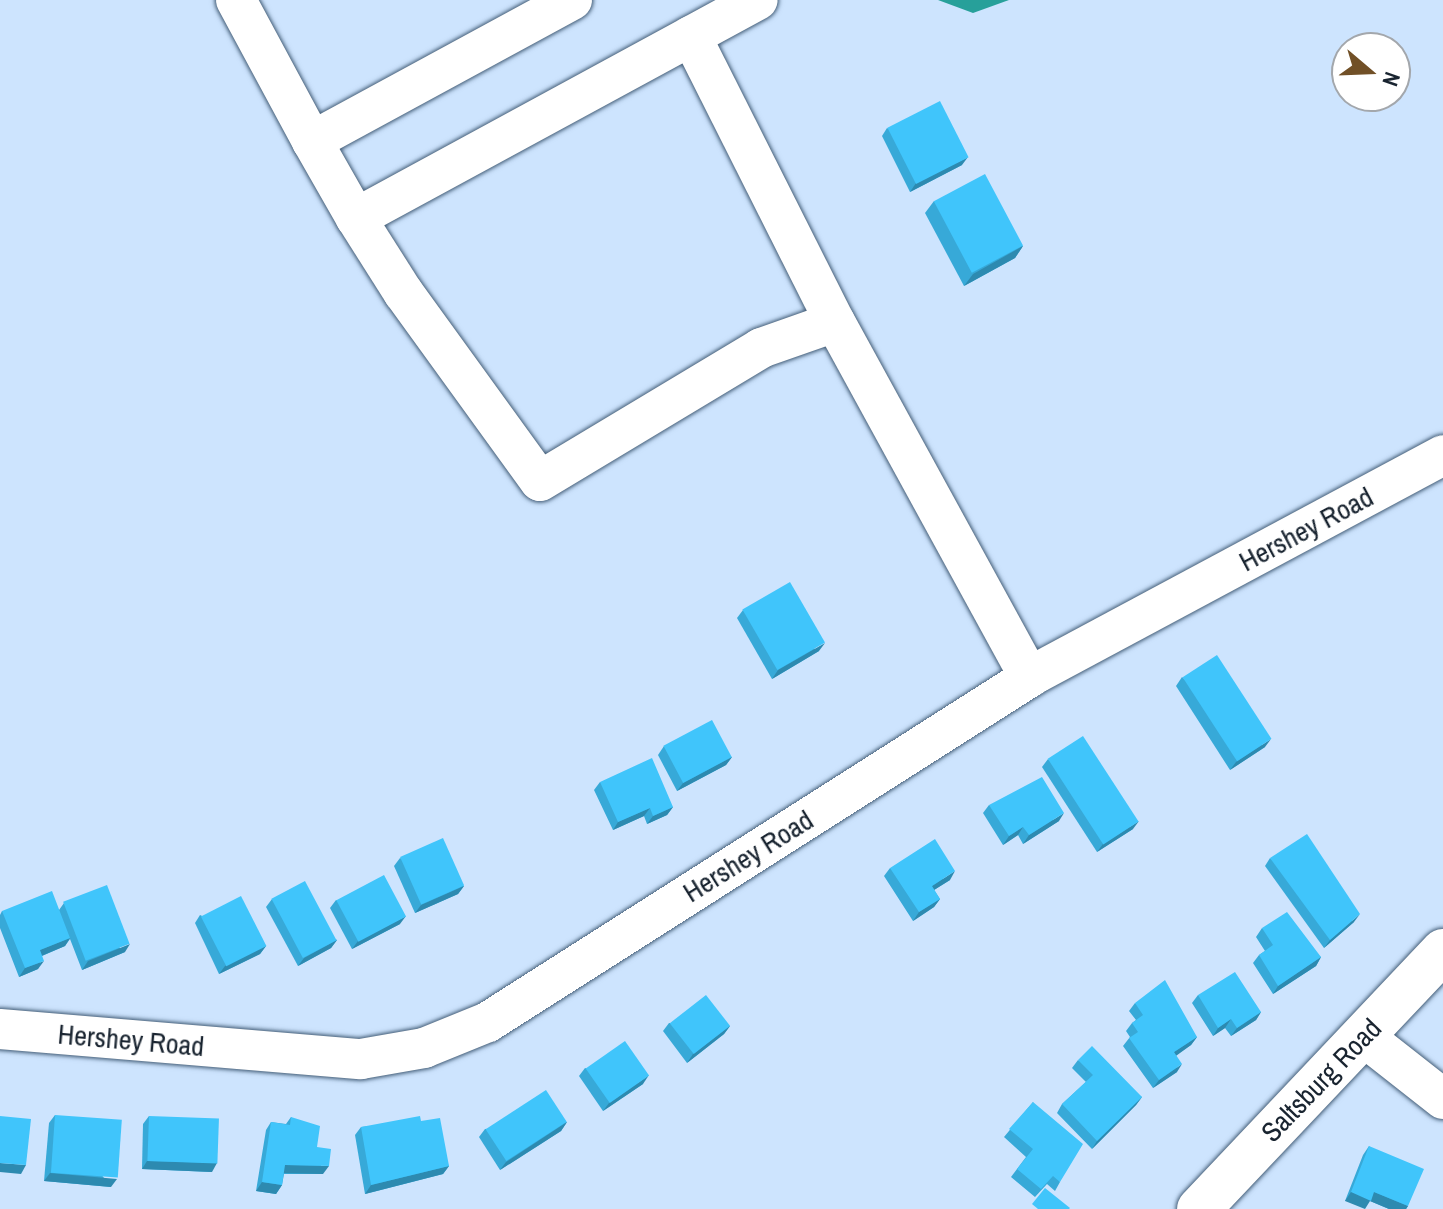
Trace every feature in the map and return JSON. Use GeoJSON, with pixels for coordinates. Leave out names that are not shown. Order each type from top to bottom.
{"type":"FeatureCollection","features":[{"type":"Feature","properties":{"kind":"main road","name":"Saltsburg Road"},"geometry":{"type":"LineString","coordinates":[[1199,1209],[1443,951]]}},
{"type":"Feature","properties":{"kind":"street"},"geometry":{"type":"LineString","coordinates":[[236,0],[356,218],[403,292],[540,481],[761,348],[835,322]]}},
{"type":"Feature","properties":{"kind":"street"},"geometry":{"type":"LineString","coordinates":[[312,141],[572,0]]}},
{"type":"Feature","properties":{"kind":"street"},"geometry":{"type":"LineString","coordinates":[[356,218],[758,0]]}},
{"type":"Feature","properties":{"kind":"street"},"geometry":{"type":"LineString","coordinates":[[691,36],[835,322],[1029,677]]}},
{"type":"Feature","properties":{"kind":"street","name":"Hershey Road"},"geometry":{"type":"LineString","coordinates":[[0,1029],[361,1059],[424,1048],[488,1022],[1029,677],[1443,455]]}},
{"type":"Feature","properties":{"kind":"street"},"geometry":{"type":"LineString","coordinates":[[1363,1036],[1443,1099]]}},
{"type":"Feature","properties":{"kind":"shaded area"},"geometry":{"type":"Polygon","coordinates":[[[938,0],[1009,0],[973,13],[938,0]]]}},
{"type":"Feature","properties":{"kind":"building"},"geometry":{"type":"Polygon","coordinates":[[[940,101],[969,157],[916,184],[887,128],[940,101]]]}},
{"type":"Feature","properties":{"kind":"building"},"geometry":{"type":"Polygon","coordinates":[[[985,174],[1023,246],[972,273],[934,201],[985,174]]]}},
{"type":"Feature","properties":{"kind":"building"},"geometry":{"type":"Polygon","coordinates":[[[790,582],[825,643],[777,670],[742,610],[790,582]]]}},
{"type":"Feature","properties":{"kind":"building"},"geometry":{"type":"Polygon","coordinates":[[[1217,655],[1271,739],[1237,761],[1183,677],[1217,655]]]}},
{"type":"Feature","properties":{"kind":"building"},"geometry":{"type":"Polygon","coordinates":[[[712,720],[732,757],[683,783],[663,746],[712,720]]]}},
{"type":"Feature","properties":{"kind":"building"},"geometry":{"type":"Polygon","coordinates":[[[1083,736],[1139,822],[1103,844],[1048,759],[1083,736]]]}},
{"type":"Feature","properties":{"kind":"building"},"geometry":{"type":"Polygon","coordinates":[[[652,758],[673,807],[653,816],[650,808],[618,822],[600,782],[652,758]]]}},
{"type":"Feature","properties":{"kind":"building"},"geometry":{"type":"Polygon","coordinates":[[[1042,777],[1064,813],[1029,835],[1023,827],[1009,836],[989,805],[1042,777]]]}},
{"type":"Feature","properties":{"kind":"building"},"geometry":{"type":"Polygon","coordinates":[[[1307,834],[1360,914],[1330,940],[1270,858],[1307,834]]]}},
{"type":"Feature","properties":{"kind":"building"},"geometry":{"type":"Polygon","coordinates":[[[443,838],[464,886],[421,905],[400,857],[443,838]]]}},
{"type":"Feature","properties":{"kind":"building"},"geometry":{"type":"Polygon","coordinates":[[[935,839],[955,871],[932,886],[940,899],[919,912],[890,868],[935,839]]]}},
{"type":"Feature","properties":{"kind":"building"},"geometry":{"type":"Polygon","coordinates":[[[384,875],[406,916],[358,942],[336,900],[384,875]]]}},
{"type":"Feature","properties":{"kind":"building"},"geometry":{"type":"Polygon","coordinates":[[[305,881],[336,940],[303,958],[271,899],[305,881]]]}},
{"type":"Feature","properties":{"kind":"building"},"geometry":{"type":"Polygon","coordinates":[[[107,885],[130,944],[86,961],[63,902],[107,885]]]}},
{"type":"Feature","properties":{"kind":"building"},"geometry":{"type":"Polygon","coordinates":[[[52,891],[70,938],[40,950],[44,961],[25,968],[2,911],[52,891]]]}},
{"type":"Feature","properties":{"kind":"building"},"geometry":{"type":"Polygon","coordinates":[[[241,896],[266,946],[226,966],[201,916],[241,896]]]}},
{"type":"Feature","properties":{"kind":"building"},"geometry":{"type":"Polygon","coordinates":[[[1287,912],[1321,957],[1278,986],[1259,955],[1273,945],[1262,928],[1287,912]]]}},
{"type":"Feature","properties":{"kind":"building"},"geometry":{"type":"Polygon","coordinates":[[[1235,972],[1261,1012],[1237,1028],[1231,1019],[1218,1028],[1198,995],[1235,972]]]}},
{"type":"Feature","properties":{"kind":"building"},"geometry":{"type":"Polygon","coordinates":[[[1165,980],[1197,1037],[1174,1052],[1182,1064],[1159,1080],[1129,1038],[1138,1032],[1132,1023],[1143,1015],[1135,1003],[1165,980]]]}},
{"type":"Feature","properties":{"kind":"building"},"geometry":{"type":"Polygon","coordinates":[[[706,995],[730,1026],[694,1054],[670,1023],[706,995]]]}},
{"type":"Feature","properties":{"kind":"building"},"geometry":{"type":"Polygon","coordinates":[[[625,1041],[649,1075],[610,1103],[586,1069],[625,1041]]]}},
{"type":"Feature","properties":{"kind":"building"},"geometry":{"type":"Polygon","coordinates":[[[1092,1046],[1142,1097],[1097,1141],[1062,1104],[1093,1075],[1078,1060],[1092,1046]]]}},
{"type":"Feature","properties":{"kind":"building"},"geometry":{"type":"Polygon","coordinates":[[[546,1090],[567,1122],[506,1161],[486,1129],[546,1090]]]}},
{"type":"Feature","properties":{"kind":"building"},"geometry":{"type":"Polygon","coordinates":[[[1033,1102],[1083,1144],[1060,1182],[1053,1176],[1041,1189],[1017,1169],[1033,1149],[1009,1129],[1033,1102]]]}},
{"type":"Feature","properties":{"kind":"building"},"geometry":{"type":"Polygon","coordinates":[[[55,1115],[122,1120],[118,1178],[51,1173],[55,1115]]]}},
{"type":"Feature","properties":{"kind":"building"},"geometry":{"type":"Polygon","coordinates":[[[0,1116],[31,1119],[26,1165],[0,1163],[0,1116]]]}},
{"type":"Feature","properties":{"kind":"building"},"geometry":{"type":"Polygon","coordinates":[[[149,1116],[219,1118],[217,1163],[147,1161],[149,1116]]]}},
{"type":"Feature","properties":{"kind":"building"},"geometry":{"type":"Polygon","coordinates":[[[420,1116],[421,1121],[440,1118],[449,1166],[371,1185],[361,1127],[420,1116]]]}},
{"type":"Feature","properties":{"kind":"building"},"geometry":{"type":"Polygon","coordinates":[[[291,1117],[320,1126],[317,1147],[331,1149],[329,1166],[285,1165],[282,1185],[262,1182],[271,1122],[290,1125],[291,1117]]]}},
{"type":"Feature","properties":{"kind":"building"},"geometry":{"type":"Polygon","coordinates":[[[1369,1146],[1424,1169],[1408,1206],[1374,1192],[1371,1201],[1351,1192],[1369,1146]]]}},
{"type":"Feature","properties":{"kind":"building"},"geometry":{"type":"Polygon","coordinates":[[[1045,1188],[1070,1208],[1038,1209],[1032,1204],[1045,1188]]]}}]}
